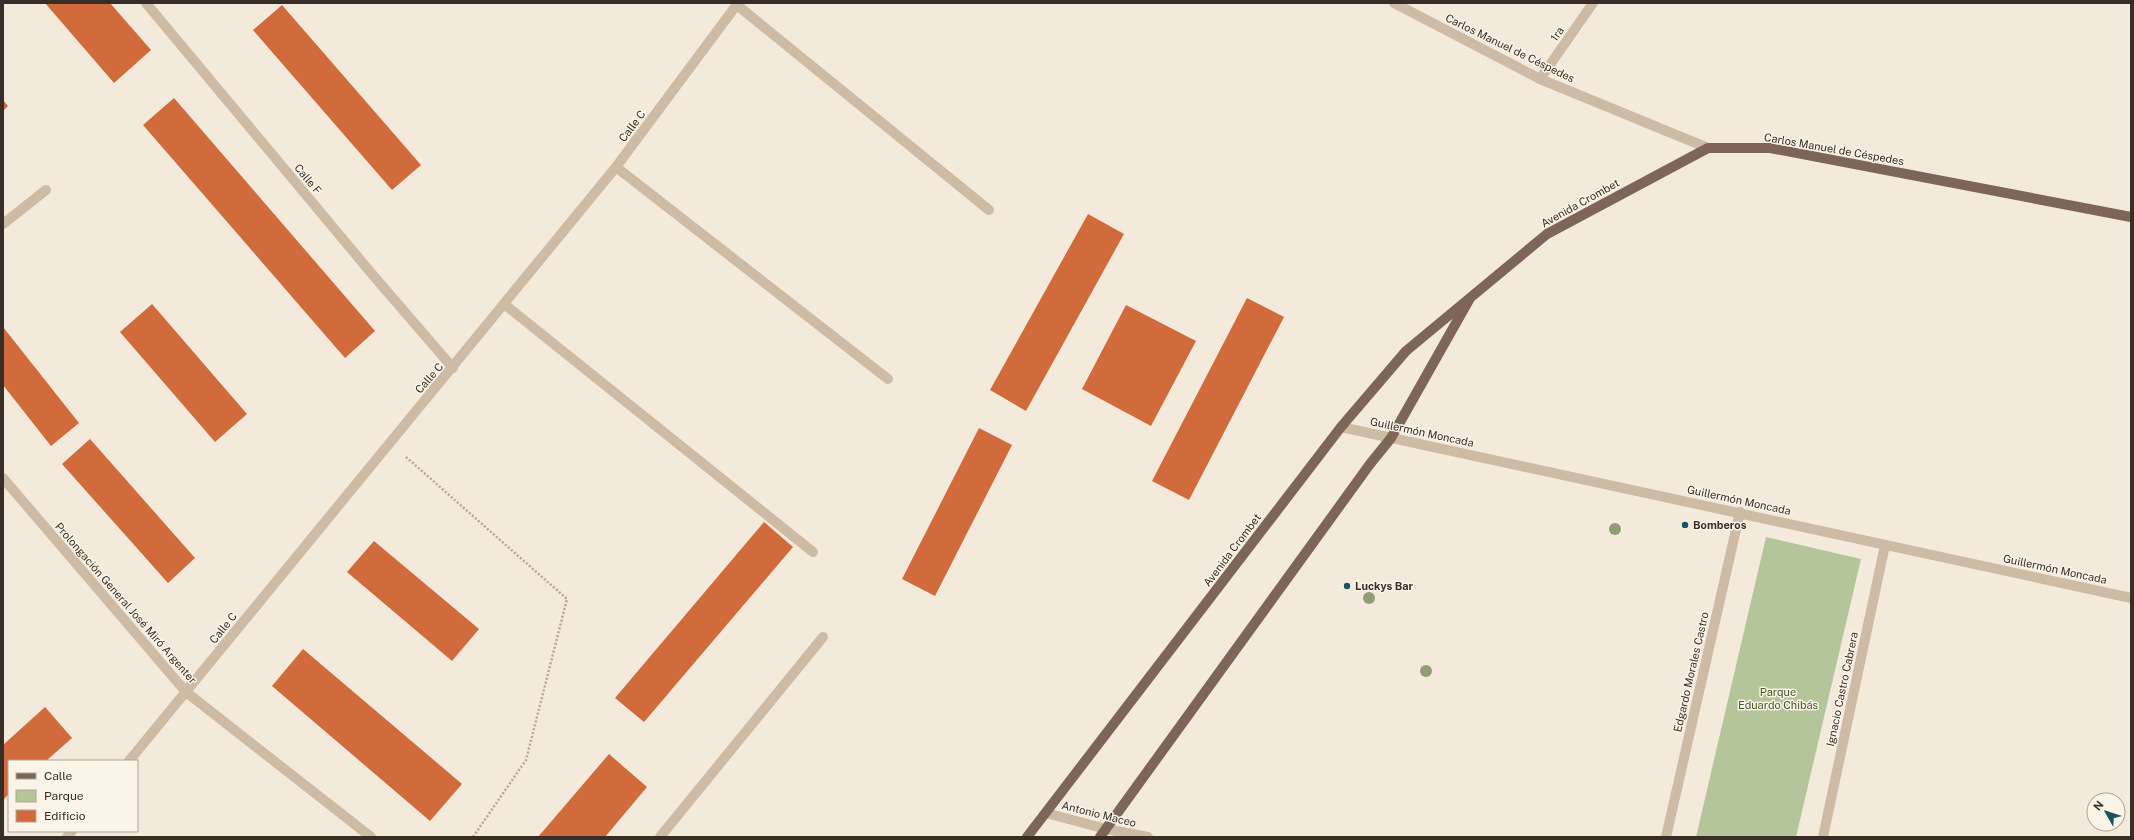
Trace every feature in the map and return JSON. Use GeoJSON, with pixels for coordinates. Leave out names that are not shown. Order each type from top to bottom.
{"type":"FeatureCollection","features":[{"type":"Feature","properties":{"kind":"main road","name":"Carlos Manuel de Céspedes"},"geometry":{"type":"LineString","coordinates":[[1708,148],[1770,148],[2131,217]]}},
{"type":"Feature","properties":{"kind":"main road","name":"Avenida Crombet"},"geometry":{"type":"LineString","coordinates":[[1027,837],[1341,427],[1406,351],[1473,293],[1547,234],[1708,148]]}},
{"type":"Feature","properties":{"kind":"main road","name":"Avenida Crombet"},"geometry":{"type":"LineString","coordinates":[[1103,833],[1366,470],[1391,438],[1473,293]]}},
{"type":"Feature","properties":{"kind":"street","name":"Calle F"},"geometry":{"type":"LineString","coordinates":[[146,3],[372,274],[453,368]]}},
{"type":"Feature","properties":{"kind":"street","name":"Carlos Manuel de Céspedes"},"geometry":{"type":"LineString","coordinates":[[1394,3],[1540,79],[1708,148]]}},
{"type":"Feature","properties":{"kind":"street","name":"1ra"},"geometry":{"type":"LineString","coordinates":[[1540,79],[1593,3]]}},
{"type":"Feature","properties":{"kind":"street","name":"Calle C"},"geometry":{"type":"LineString","coordinates":[[131,760],[616,167],[737,4]]}},
{"type":"Feature","properties":{"kind":"street"},"geometry":{"type":"LineString","coordinates":[[737,4],[989,210]]}},
{"type":"Feature","properties":{"kind":"street"},"geometry":{"type":"LineString","coordinates":[[616,167],[888,378]]}},
{"type":"Feature","properties":{"kind":"street"},"geometry":{"type":"LineString","coordinates":[[3,224],[46,190]]}},
{"type":"Feature","properties":{"kind":"street"},"geometry":{"type":"LineString","coordinates":[[504,304],[813,552]]}},
{"type":"Feature","properties":{"kind":"street","name":"Guillermón Moncada"},"geometry":{"type":"LineString","coordinates":[[1341,427],[1740,512],[1885,546],[2131,598]]}},
{"type":"Feature","properties":{"kind":"street","name":"Prolongación General José Miró Argenter"},"geometry":{"type":"LineString","coordinates":[[3,478],[186,692],[371,837]]}},
{"type":"Feature","properties":{"kind":"street","name":"Edgardo Morales Castro"},"geometry":{"type":"LineString","coordinates":[[1666,837],[1740,512]]}},
{"type":"Feature","properties":{"kind":"street","name":"Ignacio Castro Cabrera"},"geometry":{"type":"LineString","coordinates":[[1823,837],[1885,546]]}},
{"type":"Feature","properties":{"kind":"street"},"geometry":{"type":"LineString","coordinates":[[660,837],[823,637]]}},
{"type":"Feature","properties":{"kind":"street","name":"Antonio Maceo"},"geometry":{"type":"LineString","coordinates":[[1046,813],[1103,833],[1148,837]]}},
{"type":"Feature","properties":{"kind":"path"},"geometry":{"type":"LineString","coordinates":[[390,442],[567,599],[526,760],[473,837]]}},
{"type":"Feature","properties":{"kind":"green space","name":"Parque Eduardo Chibás"},"geometry":{"type":"Polygon","coordinates":[[[1766,537],[1861,559],[1796,837],[1696,837],[1766,537]]]}},
{"type":"Feature","properties":{"kind":"building"},"geometry":{"type":"Polygon","coordinates":[[[45,3],[110,3],[151,50],[114,83],[45,3]]]}},
{"type":"Feature","properties":{"kind":"building"},"geometry":{"type":"Polygon","coordinates":[[[282,5],[421,165],[392,190],[253,30],[282,5]]]}},
{"type":"Feature","properties":{"kind":"building"},"geometry":{"type":"Polygon","coordinates":[[[174,98],[375,331],[345,358],[143,125],[174,98]]]}},
{"type":"Feature","properties":{"kind":"building"},"geometry":{"type":"Polygon","coordinates":[[[3,100],[8,106],[3,111],[3,100]]]}},
{"type":"Feature","properties":{"kind":"building"},"geometry":{"type":"Polygon","coordinates":[[[1088,214],[1124,234],[1026,411],[990,390],[1088,214]]]}},
{"type":"Feature","properties":{"kind":"building"},"geometry":{"type":"Polygon","coordinates":[[[1247,298],[1284,317],[1189,500],[1152,481],[1247,298]]]}},
{"type":"Feature","properties":{"kind":"building"},"geometry":{"type":"Polygon","coordinates":[[[152,304],[247,414],[215,442],[120,332],[152,304]]]}},
{"type":"Feature","properties":{"kind":"building"},"geometry":{"type":"Polygon","coordinates":[[[1126,305],[1196,341],[1151,426],[1082,389],[1126,305]]]}},
{"type":"Feature","properties":{"kind":"building"},"geometry":{"type":"Polygon","coordinates":[[[3,327],[79,423],[51,446],[3,385],[3,327]]]}},
{"type":"Feature","properties":{"kind":"building"},"geometry":{"type":"Polygon","coordinates":[[[979,428],[1012,445],[935,596],[902,579],[979,428]]]}},
{"type":"Feature","properties":{"kind":"building"},"geometry":{"type":"Polygon","coordinates":[[[90,439],[195,558],[168,583],[62,464],[90,439]]]}},
{"type":"Feature","properties":{"kind":"building"},"geometry":{"type":"Polygon","coordinates":[[[764,522],[793,547],[644,722],[615,698],[764,522]]]}},
{"type":"Feature","properties":{"kind":"building"},"geometry":{"type":"Polygon","coordinates":[[[374,541],[479,629],[452,661],[347,572],[374,541]]]}},
{"type":"Feature","properties":{"kind":"building"},"geometry":{"type":"Polygon","coordinates":[[[303,649],[462,784],[430,821],[272,686],[303,649]]]}},
{"type":"Feature","properties":{"kind":"building"},"geometry":{"type":"Polygon","coordinates":[[[45,707],[72,738],[47,760],[8,760],[8,795],[3,800],[3,745],[45,707]]]}},
{"type":"Feature","properties":{"kind":"building"},"geometry":{"type":"Polygon","coordinates":[[[609,754],[647,787],[605,837],[538,837],[609,754]]]}},
{"type":"Feature","properties":{"kind":"place","name":"Bomberos"},"geometry":{"type":"Point","coordinates":[1685,525]}},
{"type":"Feature","properties":{"kind":"place","name":"Luckys Bar"},"geometry":{"type":"Point","coordinates":[1347,586]}}]}
